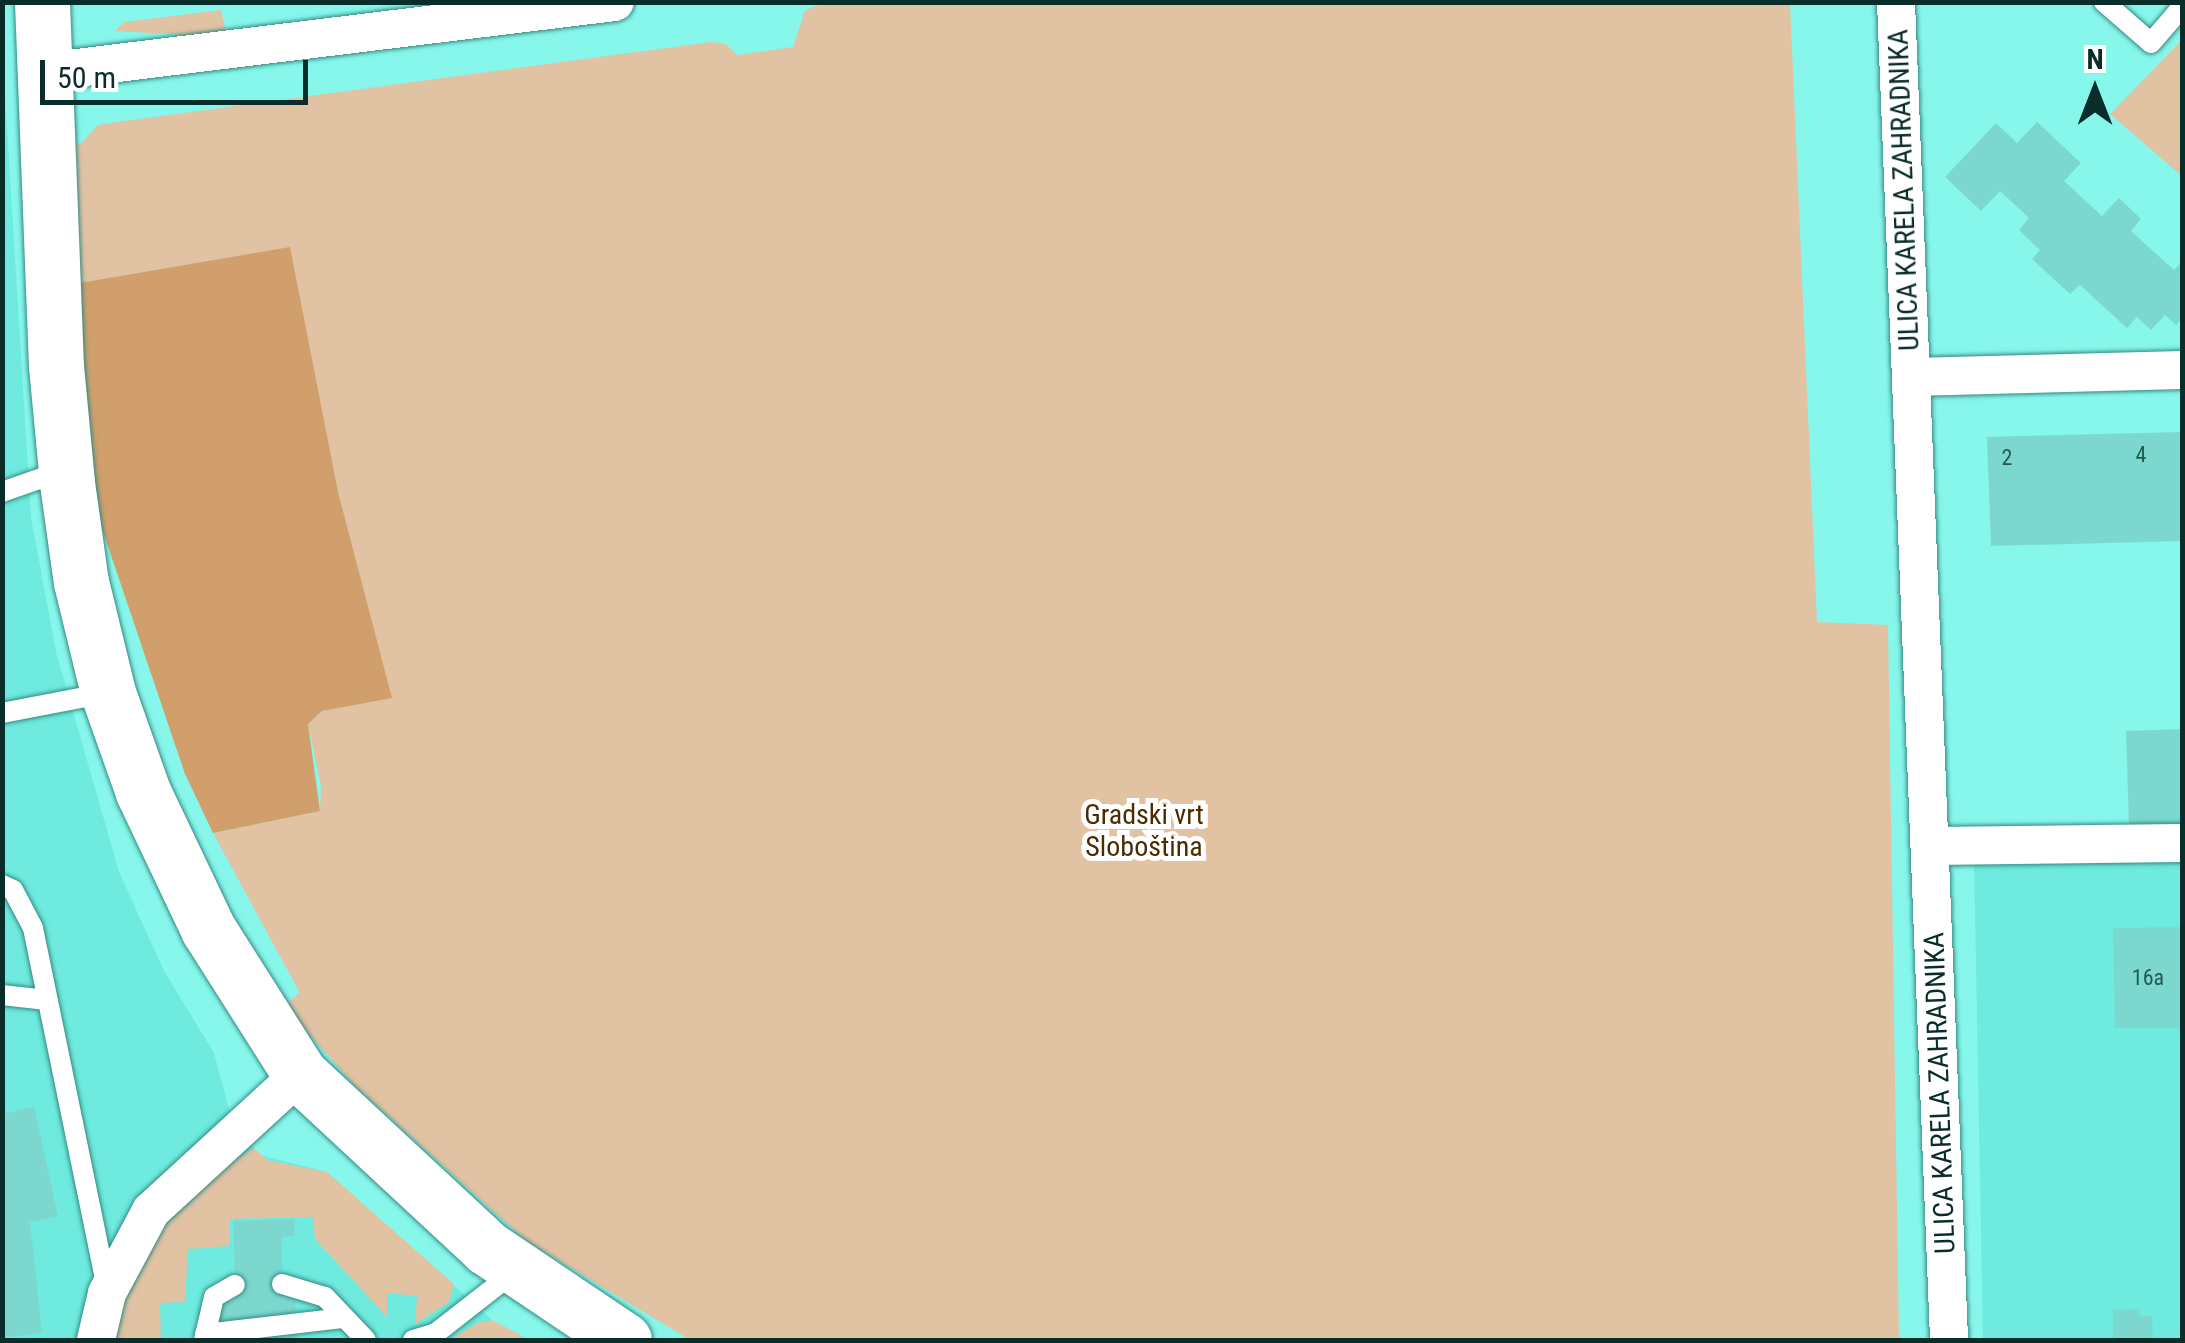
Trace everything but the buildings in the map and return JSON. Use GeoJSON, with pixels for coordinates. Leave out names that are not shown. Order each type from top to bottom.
{"type":"FeatureCollection","features":[{"type":"Feature","properties":{"kind":"street"},"geometry":{"type":"LineString","coordinates":[[42,2],[66,470],[81,582],[108,693],[143,792],[208,930],[300,1074],[516,1270],[624,1340]]}},
{"type":"Feature","properties":{"kind":"street"},"geometry":{"type":"LineString","coordinates":[[44,72],[615,2]]}},
{"type":"Feature","properties":{"kind":"street","name":"ULICA KARELA ZAHRADNIKA"},"geometry":{"type":"LineString","coordinates":[[1896,2],[1949,1340]]}},
{"type":"Feature","properties":{"kind":"street","name":"ULICA KARELA ZAHRADNIKA"},"geometry":{"type":"LineString","coordinates":[[1912,377],[2182,370]]}},
{"type":"Feature","properties":{"kind":"street"},"geometry":{"type":"LineString","coordinates":[[1931,846],[2182,843]]}},
{"type":"Feature","properties":{"kind":"street"},"geometry":{"type":"LineString","coordinates":[[96,1340],[108,1293],[151,1211],[300,1074]]}},
{"type":"Feature","properties":{"kind":"lane"},"geometry":{"type":"LineString","coordinates":[[2104,2],[2150,43],[2182,7]]}},
{"type":"Feature","properties":{"kind":"lane"},"geometry":{"type":"LineString","coordinates":[[2,492],[66,470]]}},
{"type":"Feature","properties":{"kind":"lane"},"geometry":{"type":"LineString","coordinates":[[2,713],[108,693]]}},
{"type":"Feature","properties":{"kind":"lane"},"geometry":{"type":"LineString","coordinates":[[2,886],[13,890],[33,928],[108,1293]]}},
{"type":"Feature","properties":{"kind":"lane"},"geometry":{"type":"LineString","coordinates":[[2,995],[47,1000]]}},
{"type":"Feature","properties":{"kind":"lane"},"geometry":{"type":"LineString","coordinates":[[413,1340],[436,1332],[516,1270]]}},
{"type":"Feature","properties":{"kind":"lane"},"geometry":{"type":"LineString","coordinates":[[282,1284],[325,1297],[366,1340]]}},
{"type":"Feature","properties":{"kind":"lane"},"geometry":{"type":"LineString","coordinates":[[235,1285],[214,1297],[204,1337],[344,1318]]}},
{"type":"Feature","properties":{"kind":"shaded area"},"geometry":{"type":"Polygon","coordinates":[[[2,47],[31,517],[56,652],[119,872],[164,971],[214,1053],[230,1113],[259,1155],[327,1172],[492,1320],[449,1340],[3,1340],[2,47]]]}},
{"type":"Feature","properties":{"kind":"shaded area"},"geometry":{"type":"Polygon","coordinates":[[[290,247],[338,492],[392,698],[322,711],[308,724],[320,811],[213,833],[185,774],[93,502],[74,284],[290,247]]]}},
{"type":"Feature","properties":{"kind":"shaded area"},"geometry":{"type":"Polygon","coordinates":[[[2182,854],[2182,1340],[1983,1340],[1974,856],[2182,854]]]}},
{"type":"Feature","properties":{"kind":"green space","name":"Gradski vrt Sloboština"},"geometry":{"type":"Polygon","coordinates":[[[826,3],[1790,3],[1817,622],[1888,625],[1899,1340],[690,1340],[525,1240],[356,1087],[283,1005],[300,993],[213,833],[320,811],[321,786],[308,724],[322,711],[391,697],[338,492],[162,270],[74,284],[67,143],[81,143],[98,125],[711,42],[726,44],[737,55],[793,47],[805,10],[826,3]]]}},
{"type":"Feature","properties":{"kind":"green space"},"geometry":{"type":"Polygon","coordinates":[[[221,10],[227,37],[115,31],[124,22],[221,10]]]}},
{"type":"Feature","properties":{"kind":"green space"},"geometry":{"type":"Polygon","coordinates":[[[2182,40],[2182,176],[2110,114],[2182,40]]]}},
{"type":"Feature","properties":{"kind":"green space"},"geometry":{"type":"Polygon","coordinates":[[[254,1148],[267,1160],[327,1172],[454,1284],[449,1302],[415,1324],[417,1296],[387,1293],[387,1317],[315,1239],[313,1217],[230,1219],[230,1246],[188,1249],[185,1302],[160,1303],[161,1340],[115,1340],[129,1281],[170,1215],[205,1180],[254,1148]]]}},
{"type":"Feature","properties":{"kind":"green space"},"geometry":{"type":"Polygon","coordinates":[[[492,1320],[530,1340],[449,1340],[477,1323],[492,1320]]]}}]}
